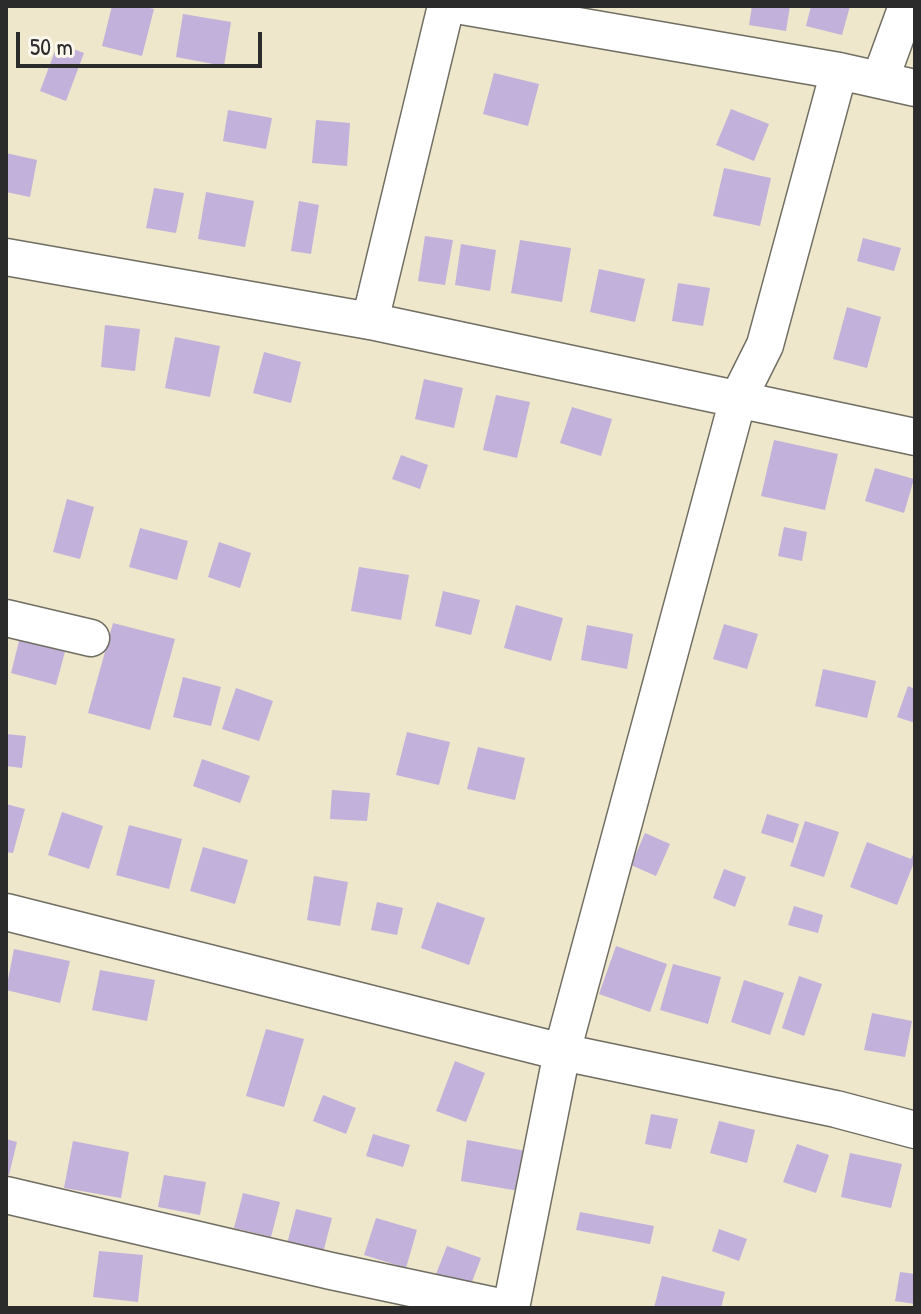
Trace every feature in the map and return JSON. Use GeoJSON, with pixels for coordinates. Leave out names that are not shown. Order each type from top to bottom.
{"type":"FeatureCollection","features":[{"type":"Feature","properties":{"kind":"street"},"geometry":{"type":"LineString","coordinates":[[370,321],[446,6]]}},
{"type":"Feature","properties":{"kind":"street"},"geometry":{"type":"LineString","coordinates":[[462,6],[839,71],[915,88]]}},
{"type":"Feature","properties":{"kind":"street"},"geometry":{"type":"LineString","coordinates":[[880,80],[907,6]]}},
{"type":"Feature","properties":{"kind":"street"},"geometry":{"type":"LineString","coordinates":[[6,1195],[331,1271],[508,1308],[562,1052],[738,399],[765,345],[839,71]]}},
{"type":"Feature","properties":{"kind":"street"},"geometry":{"type":"LineString","coordinates":[[6,257],[370,321],[915,437]]}},
{"type":"Feature","properties":{"kind":"street"},"geometry":{"type":"LineString","coordinates":[[6,618],[91,638]]}},
{"type":"Feature","properties":{"kind":"street"},"geometry":{"type":"LineString","coordinates":[[6,912],[562,1052],[836,1109],[915,1130]]}},
{"type":"Feature","properties":{"kind":"building"},"geometry":{"type":"Polygon","coordinates":[[[112,6],[154,9],[142,56],[102,46],[112,6]]]}},
{"type":"Feature","properties":{"kind":"building"},"geometry":{"type":"Polygon","coordinates":[[[752,6],[790,6],[786,31],[749,25],[752,6]]]}},
{"type":"Feature","properties":{"kind":"building"},"geometry":{"type":"Polygon","coordinates":[[[811,6],[850,6],[842,35],[806,26],[811,6]]]}},
{"type":"Feature","properties":{"kind":"building"},"geometry":{"type":"Polygon","coordinates":[[[183,14],[231,22],[224,66],[176,57],[183,14]]]}},
{"type":"Feature","properties":{"kind":"building"},"geometry":{"type":"Polygon","coordinates":[[[58,43],[84,53],[66,101],[40,91],[58,43]]]}},
{"type":"Feature","properties":{"kind":"building"},"geometry":{"type":"Polygon","coordinates":[[[494,73],[539,84],[528,126],[483,114],[494,73]]]}},
{"type":"Feature","properties":{"kind":"building"},"geometry":{"type":"Polygon","coordinates":[[[731,109],[769,124],[754,161],[716,145],[731,109]]]}},
{"type":"Feature","properties":{"kind":"building"},"geometry":{"type":"Polygon","coordinates":[[[228,110],[272,118],[266,149],[223,141],[228,110]]]}},
{"type":"Feature","properties":{"kind":"building"},"geometry":{"type":"Polygon","coordinates":[[[316,120],[350,123],[347,166],[312,163],[316,120]]]}},
{"type":"Feature","properties":{"kind":"building"},"geometry":{"type":"Polygon","coordinates":[[[6,153],[37,160],[30,197],[6,192],[6,153]]]}},
{"type":"Feature","properties":{"kind":"building"},"geometry":{"type":"Polygon","coordinates":[[[724,168],[771,178],[760,226],[713,216],[724,168]]]}},
{"type":"Feature","properties":{"kind":"building"},"geometry":{"type":"Polygon","coordinates":[[[154,188],[184,193],[176,233],[146,228],[154,188]]]}},
{"type":"Feature","properties":{"kind":"building"},"geometry":{"type":"Polygon","coordinates":[[[206,192],[254,201],[245,247],[198,239],[206,192]]]}},
{"type":"Feature","properties":{"kind":"building"},"geometry":{"type":"Polygon","coordinates":[[[299,201],[319,205],[311,254],[291,251],[299,201]]]}},
{"type":"Feature","properties":{"kind":"building"},"geometry":{"type":"Polygon","coordinates":[[[425,236],[453,240],[445,285],[418,281],[425,236]]]}},
{"type":"Feature","properties":{"kind":"building"},"geometry":{"type":"Polygon","coordinates":[[[863,238],[901,248],[894,271],[857,261],[863,238]]]}},
{"type":"Feature","properties":{"kind":"building"},"geometry":{"type":"Polygon","coordinates":[[[520,240],[571,248],[562,302],[511,293],[520,240]]]}},
{"type":"Feature","properties":{"kind":"building"},"geometry":{"type":"Polygon","coordinates":[[[461,244],[496,250],[490,291],[455,285],[461,244]]]}},
{"type":"Feature","properties":{"kind":"building"},"geometry":{"type":"Polygon","coordinates":[[[599,269],[645,279],[635,322],[590,312],[599,269]]]}},
{"type":"Feature","properties":{"kind":"building"},"geometry":{"type":"Polygon","coordinates":[[[678,283],[710,288],[703,326],[672,321],[678,283]]]}},
{"type":"Feature","properties":{"kind":"building"},"geometry":{"type":"Polygon","coordinates":[[[847,307],[881,317],[867,368],[833,359],[847,307]]]}},
{"type":"Feature","properties":{"kind":"building"},"geometry":{"type":"Polygon","coordinates":[[[105,325],[140,329],[135,371],[101,367],[105,325]]]}},
{"type":"Feature","properties":{"kind":"building"},"geometry":{"type":"Polygon","coordinates":[[[175,337],[220,346],[210,397],[165,388],[175,337]]]}},
{"type":"Feature","properties":{"kind":"building"},"geometry":{"type":"Polygon","coordinates":[[[264,352],[301,362],[291,403],[253,393],[264,352]]]}},
{"type":"Feature","properties":{"kind":"building"},"geometry":{"type":"Polygon","coordinates":[[[424,379],[463,388],[454,428],[415,419],[424,379]]]}},
{"type":"Feature","properties":{"kind":"building"},"geometry":{"type":"Polygon","coordinates":[[[496,395],[530,402],[517,458],[483,450],[496,395]]]}},
{"type":"Feature","properties":{"kind":"building"},"geometry":{"type":"Polygon","coordinates":[[[572,407],[612,419],[601,456],[560,443],[572,407]]]}},
{"type":"Feature","properties":{"kind":"building"},"geometry":{"type":"Polygon","coordinates":[[[774,440],[838,454],[825,510],[761,496],[774,440]]]}},
{"type":"Feature","properties":{"kind":"building"},"geometry":{"type":"Polygon","coordinates":[[[401,455],[428,465],[420,489],[392,479],[401,455]]]}},
{"type":"Feature","properties":{"kind":"building"},"geometry":{"type":"Polygon","coordinates":[[[875,468],[914,479],[904,513],[865,501],[875,468]]]}},
{"type":"Feature","properties":{"kind":"building"},"geometry":{"type":"Polygon","coordinates":[[[67,499],[94,507],[80,559],[53,552],[67,499]]]}},
{"type":"Feature","properties":{"kind":"building"},"geometry":{"type":"Polygon","coordinates":[[[784,527],[807,532],[802,561],[778,556],[784,527]]]}},
{"type":"Feature","properties":{"kind":"building"},"geometry":{"type":"Polygon","coordinates":[[[140,528],[188,541],[177,580],[129,567],[140,528]]]}},
{"type":"Feature","properties":{"kind":"building"},"geometry":{"type":"Polygon","coordinates":[[[219,542],[251,553],[240,588],[208,577],[219,542]]]}},
{"type":"Feature","properties":{"kind":"building"},"geometry":{"type":"Polygon","coordinates":[[[359,567],[409,575],[401,620],[351,611],[359,567]]]}},
{"type":"Feature","properties":{"kind":"building"},"geometry":{"type":"Polygon","coordinates":[[[443,591],[480,600],[471,635],[435,626],[443,591]]]}},
{"type":"Feature","properties":{"kind":"building"},"geometry":{"type":"Polygon","coordinates":[[[516,605],[563,618],[551,661],[504,648],[516,605]]]}},
{"type":"Feature","properties":{"kind":"building"},"geometry":{"type":"Polygon","coordinates":[[[113,623],[175,639],[150,730],[88,713],[113,623]]]}},
{"type":"Feature","properties":{"kind":"building"},"geometry":{"type":"Polygon","coordinates":[[[724,624],[758,634],[747,669],[713,659],[724,624]]]}},
{"type":"Feature","properties":{"kind":"building"},"geometry":{"type":"Polygon","coordinates":[[[587,625],[633,634],[627,669],[581,660],[587,625]]]}},
{"type":"Feature","properties":{"kind":"building"},"geometry":{"type":"Polygon","coordinates":[[[20,637],[66,648],[56,685],[11,673],[20,637]]]}},
{"type":"Feature","properties":{"kind":"building"},"geometry":{"type":"Polygon","coordinates":[[[823,669],[876,681],[867,718],[815,706],[823,669]]]}},
{"type":"Feature","properties":{"kind":"building"},"geometry":{"type":"Polygon","coordinates":[[[183,677],[221,687],[211,726],[173,717],[183,677]]]}},
{"type":"Feature","properties":{"kind":"building"},"geometry":{"type":"Polygon","coordinates":[[[908,686],[915,689],[915,723],[897,717],[908,686]]]}},
{"type":"Feature","properties":{"kind":"building"},"geometry":{"type":"Polygon","coordinates":[[[236,688],[273,701],[259,741],[222,729],[236,688]]]}},
{"type":"Feature","properties":{"kind":"building"},"geometry":{"type":"Polygon","coordinates":[[[407,732],[450,742],[439,785],[396,775],[407,732]]]}},
{"type":"Feature","properties":{"kind":"building"},"geometry":{"type":"Polygon","coordinates":[[[6,734],[26,736],[22,768],[6,766],[6,734]]]}},
{"type":"Feature","properties":{"kind":"building"},"geometry":{"type":"Polygon","coordinates":[[[478,747],[525,758],[515,800],[467,789],[478,747]]]}},
{"type":"Feature","properties":{"kind":"building"},"geometry":{"type":"Polygon","coordinates":[[[202,759],[250,776],[240,803],[193,786],[202,759]]]}},
{"type":"Feature","properties":{"kind":"building"},"geometry":{"type":"Polygon","coordinates":[[[332,790],[370,793],[367,821],[330,819],[332,790]]]}},
{"type":"Feature","properties":{"kind":"building"},"geometry":{"type":"Polygon","coordinates":[[[6,804],[25,809],[13,853],[6,852],[6,804]]]}},
{"type":"Feature","properties":{"kind":"building"},"geometry":{"type":"Polygon","coordinates":[[[62,812],[103,826],[89,869],[48,855],[62,812]]]}},
{"type":"Feature","properties":{"kind":"building"},"geometry":{"type":"Polygon","coordinates":[[[767,814],[799,824],[793,843],[761,833],[767,814]]]}},
{"type":"Feature","properties":{"kind":"building"},"geometry":{"type":"Polygon","coordinates":[[[805,821],[839,832],[824,877],[790,866],[805,821]]]}},
{"type":"Feature","properties":{"kind":"building"},"geometry":{"type":"Polygon","coordinates":[[[129,825],[182,839],[169,889],[116,875],[129,825]]]}},
{"type":"Feature","properties":{"kind":"building"},"geometry":{"type":"Polygon","coordinates":[[[645,833],[670,844],[656,876],[631,865],[645,833]]]}},
{"type":"Feature","properties":{"kind":"building"},"geometry":{"type":"Polygon","coordinates":[[[867,842],[911,859],[915,850],[915,860],[897,905],[850,887],[867,842]]]}},
{"type":"Feature","properties":{"kind":"building"},"geometry":{"type":"Polygon","coordinates":[[[203,847],[248,860],[235,904],[190,891],[203,847]]]}},
{"type":"Feature","properties":{"kind":"building"},"geometry":{"type":"Polygon","coordinates":[[[724,869],[746,877],[735,907],[713,898],[724,869]]]}},
{"type":"Feature","properties":{"kind":"building"},"geometry":{"type":"Polygon","coordinates":[[[314,876],[348,882],[340,926],[307,920],[314,876]]]}},
{"type":"Feature","properties":{"kind":"building"},"geometry":{"type":"Polygon","coordinates":[[[377,902],[403,908],[397,935],[371,930],[377,902]]]}},
{"type":"Feature","properties":{"kind":"building"},"geometry":{"type":"Polygon","coordinates":[[[437,902],[485,918],[469,965],[421,948],[437,902]]]}},
{"type":"Feature","properties":{"kind":"building"},"geometry":{"type":"Polygon","coordinates":[[[794,906],[823,915],[818,933],[788,925],[794,906]]]}},
{"type":"Feature","properties":{"kind":"building"},"geometry":{"type":"Polygon","coordinates":[[[616,946],[667,964],[650,1012],[599,994],[616,946]]]}},
{"type":"Feature","properties":{"kind":"building"},"geometry":{"type":"Polygon","coordinates":[[[14,949],[70,961],[60,1003],[6,990],[14,949]]]}},
{"type":"Feature","properties":{"kind":"building"},"geometry":{"type":"Polygon","coordinates":[[[673,964],[721,977],[708,1024],[660,1010],[673,964]]]}},
{"type":"Feature","properties":{"kind":"building"},"geometry":{"type":"Polygon","coordinates":[[[100,970],[155,980],[147,1021],[92,1010],[100,970]]]}},
{"type":"Feature","properties":{"kind":"building"},"geometry":{"type":"Polygon","coordinates":[[[799,976],[822,984],[804,1036],[782,1028],[799,976]]]}},
{"type":"Feature","properties":{"kind":"building"},"geometry":{"type":"Polygon","coordinates":[[[744,980],[784,993],[770,1035],[731,1022],[744,980]]]}},
{"type":"Feature","properties":{"kind":"building"},"geometry":{"type":"Polygon","coordinates":[[[872,1013],[912,1021],[905,1057],[864,1050],[872,1013]]]}},
{"type":"Feature","properties":{"kind":"building"},"geometry":{"type":"Polygon","coordinates":[[[266,1029],[304,1039],[284,1107],[246,1096],[266,1029]]]}},
{"type":"Feature","properties":{"kind":"building"},"geometry":{"type":"Polygon","coordinates":[[[455,1061],[485,1073],[466,1122],[436,1111],[455,1061]]]}},
{"type":"Feature","properties":{"kind":"building"},"geometry":{"type":"Polygon","coordinates":[[[323,1095],[356,1108],[346,1134],[313,1121],[323,1095]]]}},
{"type":"Feature","properties":{"kind":"building"},"geometry":{"type":"Polygon","coordinates":[[[651,1114],[678,1119],[671,1149],[645,1144],[651,1114]]]}},
{"type":"Feature","properties":{"kind":"building"},"geometry":{"type":"Polygon","coordinates":[[[719,1121],[755,1130],[747,1163],[710,1153],[719,1121]]]}},
{"type":"Feature","properties":{"kind":"building"},"geometry":{"type":"Polygon","coordinates":[[[373,1134],[410,1145],[403,1167],[366,1156],[373,1134]]]}},
{"type":"Feature","properties":{"kind":"building"},"geometry":{"type":"Polygon","coordinates":[[[6,1139],[17,1142],[9,1175],[6,1175],[6,1139]]]}},
{"type":"Feature","properties":{"kind":"building"},"geometry":{"type":"Polygon","coordinates":[[[467,1140],[526,1151],[519,1191],[461,1181],[467,1140]]]}},
{"type":"Feature","properties":{"kind":"building"},"geometry":{"type":"Polygon","coordinates":[[[73,1141],[129,1152],[121,1198],[64,1188],[73,1141]]]}},
{"type":"Feature","properties":{"kind":"building"},"geometry":{"type":"Polygon","coordinates":[[[797,1144],[829,1155],[816,1193],[783,1182],[797,1144]]]}},
{"type":"Feature","properties":{"kind":"building"},"geometry":{"type":"Polygon","coordinates":[[[850,1153],[902,1164],[891,1208],[841,1197],[850,1153]]]}},
{"type":"Feature","properties":{"kind":"building"},"geometry":{"type":"Polygon","coordinates":[[[164,1175],[206,1182],[200,1215],[158,1207],[164,1175]]]}},
{"type":"Feature","properties":{"kind":"building"},"geometry":{"type":"Polygon","coordinates":[[[243,1193],[280,1202],[271,1237],[234,1228],[243,1193]]]}},
{"type":"Feature","properties":{"kind":"building"},"geometry":{"type":"Polygon","coordinates":[[[296,1209],[332,1218],[323,1253],[287,1244],[296,1209]]]}},
{"type":"Feature","properties":{"kind":"building"},"geometry":{"type":"Polygon","coordinates":[[[580,1212],[654,1226],[650,1244],[576,1230],[580,1212]]]}},
{"type":"Feature","properties":{"kind":"building"},"geometry":{"type":"Polygon","coordinates":[[[376,1218],[417,1230],[406,1268],[364,1255],[376,1218]]]}},
{"type":"Feature","properties":{"kind":"building"},"geometry":{"type":"Polygon","coordinates":[[[719,1229],[747,1239],[739,1261],[712,1251],[719,1229]]]}},
{"type":"Feature","properties":{"kind":"building"},"geometry":{"type":"Polygon","coordinates":[[[447,1246],[481,1258],[470,1287],[436,1274],[447,1246]]]}},
{"type":"Feature","properties":{"kind":"building"},"geometry":{"type":"Polygon","coordinates":[[[99,1251],[143,1255],[138,1302],[93,1297],[99,1251]]]}},
{"type":"Feature","properties":{"kind":"building"},"geometry":{"type":"Polygon","coordinates":[[[900,1272],[915,1274],[915,1304],[895,1301],[900,1272]]]}},
{"type":"Feature","properties":{"kind":"building"},"geometry":{"type":"Polygon","coordinates":[[[662,1276],[725,1292],[721,1308],[654,1308],[662,1276]]]}}]}
